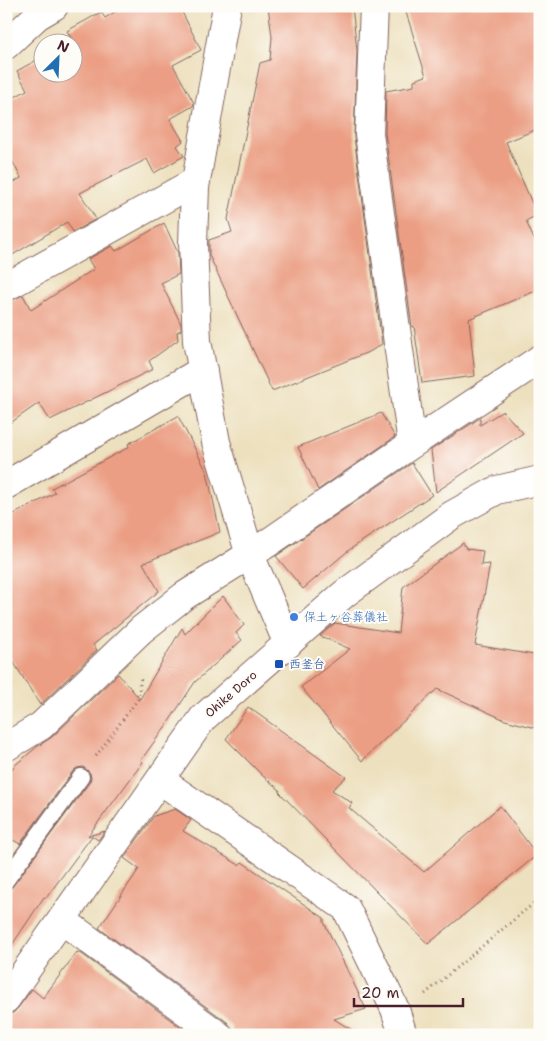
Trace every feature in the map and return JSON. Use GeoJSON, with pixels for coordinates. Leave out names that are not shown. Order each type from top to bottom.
{"type":"FeatureCollection","features":[{"type":"Feature","properties":{"kind":"street"},"geometry":{"type":"LineString","coordinates":[[6,45],[37,16],[54,6]]}},
{"type":"Feature","properties":{"kind":"street"},"geometry":{"type":"LineString","coordinates":[[227,6],[196,181],[193,243],[198,341],[216,442],[250,555],[288,644]]}},
{"type":"Feature","properties":{"kind":"street"},"geometry":{"type":"LineString","coordinates":[[374,6],[369,134],[412,444]]}},
{"type":"Feature","properties":{"kind":"street"},"geometry":{"type":"LineString","coordinates":[[6,286],[196,181]]}},
{"type":"Feature","properties":{"kind":"street"},"geometry":{"type":"LineString","coordinates":[[6,747],[41,726],[146,626],[184,596],[250,555],[540,359]]}},
{"type":"Feature","properties":{"kind":"street"},"geometry":{"type":"LineString","coordinates":[[6,485],[203,370]]}},
{"type":"Feature","properties":{"kind":"street","name":"Ohike Doro"},"geometry":{"type":"LineString","coordinates":[[6,999],[203,718],[344,594],[452,515],[497,490],[540,480]]}},
{"type":"Feature","properties":{"kind":"street"},"geometry":{"type":"LineString","coordinates":[[160,780],[346,908],[400,1026]]}},
{"type":"Feature","properties":{"kind":"street"},"geometry":{"type":"LineString","coordinates":[[62,920],[218,1035]]}},
{"type":"Feature","properties":{"kind":"lane"},"geometry":{"type":"LineString","coordinates":[[6,880],[81,777]]}},
{"type":"Feature","properties":{"kind":"path"},"geometry":{"type":"LineString","coordinates":[[81,777],[138,699],[146,626]]}},
{"type":"Feature","properties":{"kind":"path"},"geometry":{"type":"LineString","coordinates":[[400,1026],[540,898]]}},
{"type":"Feature","properties":{"kind":"building"},"geometry":{"type":"Polygon","coordinates":[[[124,6],[179,6],[201,50],[173,65],[194,103],[193,106],[170,119],[183,141],[177,146],[184,156],[154,173],[147,159],[80,193],[96,219],[73,232],[67,222],[6,259],[6,187],[21,178],[6,149],[6,102],[27,90],[17,71],[32,63],[32,82],[82,82],[82,32],[67,31],[101,12],[105,18],[124,6]]]}},
{"type":"Feature","properties":{"kind":"building"},"geometry":{"type":"Polygon","coordinates":[[[268,6],[352,6],[357,51],[354,136],[382,344],[371,351],[272,391],[209,255],[209,240],[232,232],[228,219],[260,63],[270,60],[272,37],[268,6]]]}},
{"type":"Feature","properties":{"kind":"building"},"geometry":{"type":"Polygon","coordinates":[[[404,6],[540,6],[540,128],[506,142],[537,215],[526,221],[540,253],[540,289],[469,319],[475,376],[422,383],[414,326],[412,327],[385,133],[386,91],[414,86],[414,80],[426,76],[404,6]]]}},
{"type":"Feature","properties":{"kind":"building"},"geometry":{"type":"Polygon","coordinates":[[[164,223],[178,253],[179,274],[161,283],[181,324],[181,330],[177,332],[178,340],[149,361],[153,369],[50,420],[39,403],[6,426],[6,303],[23,295],[31,310],[94,269],[88,259],[112,246],[116,251],[164,223]]]}},
{"type":"Feature","properties":{"kind":"building"},"geometry":{"type":"Polygon","coordinates":[[[503,411],[523,433],[436,492],[431,450],[480,418],[480,425],[503,411]]]}},
{"type":"Feature","properties":{"kind":"building"},"geometry":{"type":"Polygon","coordinates":[[[381,413],[395,437],[318,490],[298,447],[381,413]]]}},
{"type":"Feature","properties":{"kind":"building"},"geometry":{"type":"Polygon","coordinates":[[[178,416],[207,472],[220,532],[143,563],[159,591],[93,645],[97,650],[40,705],[6,650],[6,518],[55,493],[52,488],[129,447],[128,444],[178,416]]]}},
{"type":"Feature","properties":{"kind":"building"},"geometry":{"type":"Polygon","coordinates":[[[412,463],[432,495],[349,550],[303,589],[276,556],[412,463]]]}},
{"type":"Feature","properties":{"kind":"building"},"geometry":{"type":"Polygon","coordinates":[[[463,543],[466,549],[483,551],[481,565],[490,564],[475,645],[540,656],[540,729],[505,720],[437,689],[362,761],[301,687],[350,649],[320,636],[335,623],[398,633],[403,587],[463,543]]]}},
{"type":"Feature","properties":{"kind":"building"},"geometry":{"type":"Polygon","coordinates":[[[223,596],[244,625],[236,633],[242,640],[195,682],[141,760],[143,762],[88,836],[105,831],[98,840],[92,836],[46,898],[44,897],[6,954],[6,895],[91,778],[90,773],[83,767],[73,771],[20,844],[6,836],[6,779],[14,766],[52,737],[118,674],[140,699],[182,628],[185,634],[223,596]]]}},
{"type":"Feature","properties":{"kind":"building"},"geometry":{"type":"Polygon","coordinates":[[[248,707],[346,777],[332,790],[352,803],[349,808],[424,872],[500,806],[537,855],[428,944],[279,792],[280,790],[226,739],[248,707]]]}},
{"type":"Feature","properties":{"kind":"building"},"geometry":{"type":"Polygon","coordinates":[[[175,809],[191,820],[183,831],[239,865],[242,862],[324,918],[324,922],[366,1009],[334,1019],[360,1035],[233,1035],[232,1028],[227,1022],[99,928],[139,869],[124,858],[154,816],[175,809]]]}},
{"type":"Feature","properties":{"kind":"building"},"geometry":{"type":"Polygon","coordinates":[[[77,952],[191,1035],[6,1035],[6,1014],[13,1013],[32,989],[43,998],[77,952]]]}},
{"type":"Feature","properties":{"kind":"place","name":"保土ヶ谷葬儀社"},"geometry":{"type":"Point","coordinates":[294,617]}},
{"type":"Feature","properties":{"kind":"place","name":"西釜台"},"geometry":{"type":"Point","coordinates":[279,664]}}]}
